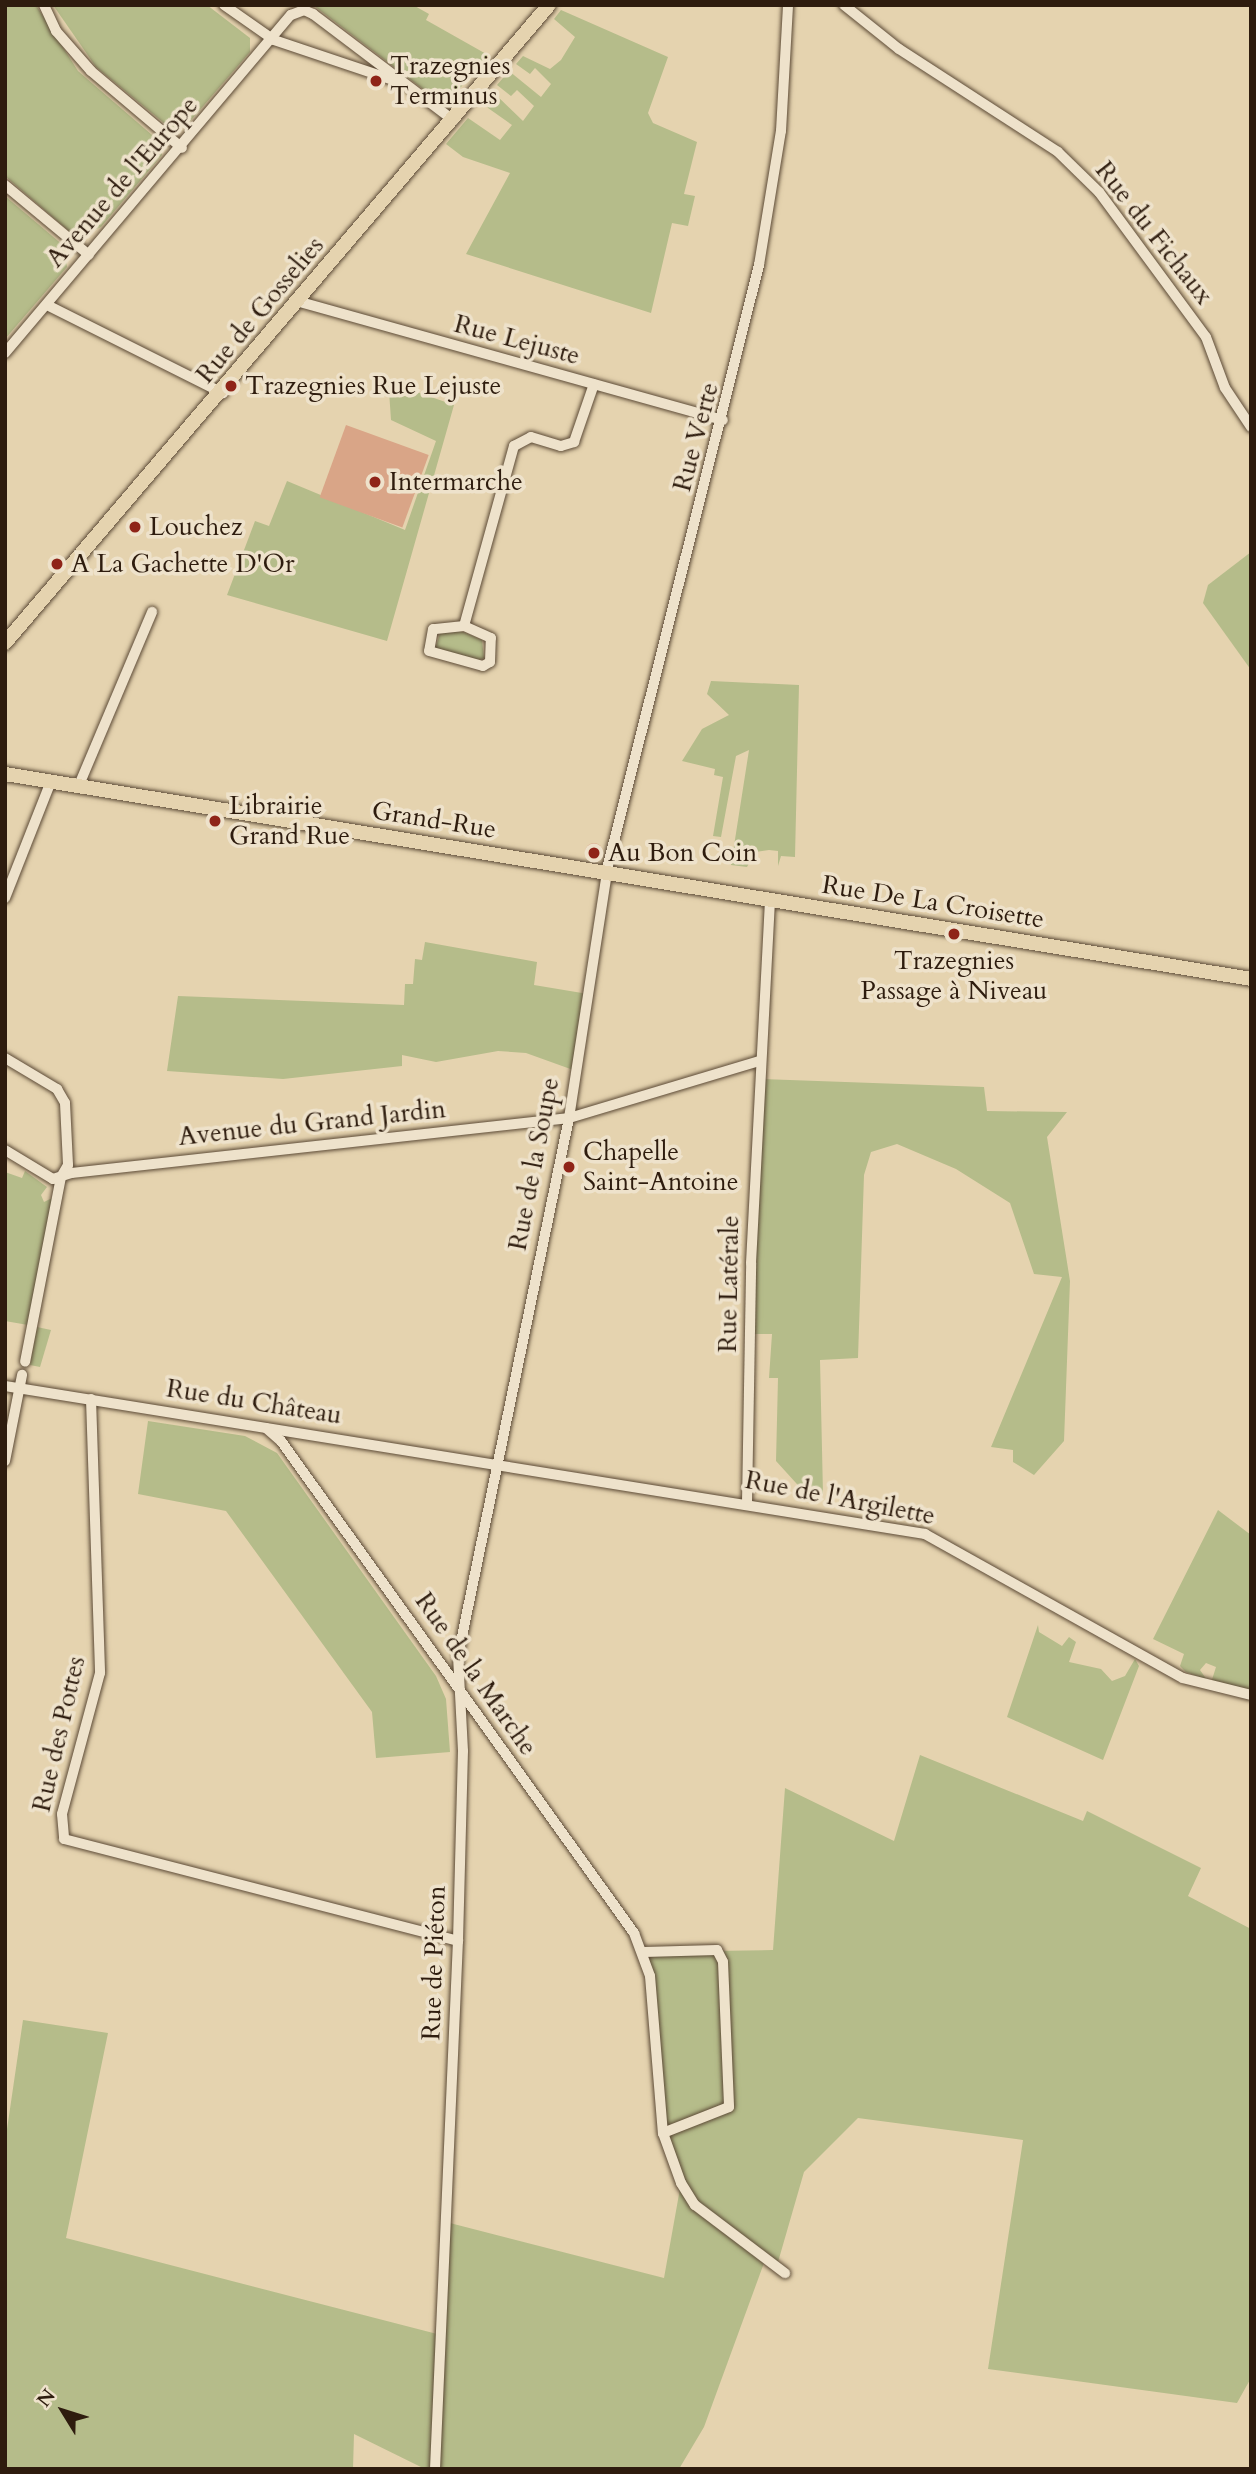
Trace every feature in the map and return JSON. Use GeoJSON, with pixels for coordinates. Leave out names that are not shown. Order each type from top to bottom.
{"type":"FeatureCollection","features":[{"type":"Feature","properties":{"kind":"main road","name":"Rue de Gosselies"},"geometry":{"type":"LineString","coordinates":[[5,643],[223,393],[549,5]]}},
{"type":"Feature","properties":{"kind":"main road","name":"Grand-Rue"},"geometry":{"type":"LineString","coordinates":[[5,774],[607,873]]}},
{"type":"Feature","properties":{"kind":"main road","name":"Rue De La Croisette"},"geometry":{"type":"LineString","coordinates":[[607,873],[1251,979]]}},
{"type":"Feature","properties":{"kind":"street"},"geometry":{"type":"LineString","coordinates":[[44,5],[56,31],[91,71],[182,148]]}},
{"type":"Feature","properties":{"kind":"street"},"geometry":{"type":"LineString","coordinates":[[224,5],[274,40],[404,83],[453,120]]}},
{"type":"Feature","properties":{"kind":"street","name":"Rue Verte"},"geometry":{"type":"LineString","coordinates":[[607,873],[723,420],[777,172],[788,5]]}},
{"type":"Feature","properties":{"kind":"street","name":"Rue du Fichaux"},"geometry":{"type":"LineString","coordinates":[[844,5],[899,49],[1058,152],[1099,192],[1206,337],[1225,388],[1251,427]]}},
{"type":"Feature","properties":{"kind":"street","name":"Avenue de l'Europe"},"geometry":{"type":"LineString","coordinates":[[5,353],[274,40],[291,15],[304,10],[404,83]]}},
{"type":"Feature","properties":{"kind":"street"},"geometry":{"type":"LineString","coordinates":[[5,186],[89,255]]}},
{"type":"Feature","properties":{"kind":"street","name":"Rue Lejuste"},"geometry":{"type":"LineString","coordinates":[[300,302],[723,420]]}},
{"type":"Feature","properties":{"kind":"street"},"geometry":{"type":"LineString","coordinates":[[47,305],[223,393]]}},
{"type":"Feature","properties":{"kind":"street"},"geometry":{"type":"LineString","coordinates":[[464,626],[514,446],[531,437],[561,446],[574,442],[594,384]]}},
{"type":"Feature","properties":{"kind":"street"},"geometry":{"type":"LineString","coordinates":[[79,785],[152,612]]}},
{"type":"Feature","properties":{"kind":"street"},"geometry":{"type":"LineString","coordinates":[[464,626],[491,638],[492,654],[483,666],[429,651],[433,629],[464,626]]}},
{"type":"Feature","properties":{"kind":"street"},"geometry":{"type":"LineString","coordinates":[[5,898],[51,781]]}},
{"type":"Feature","properties":{"kind":"street","name":"Rue de la Soupe"},"geometry":{"type":"LineString","coordinates":[[496,1462],[569,1118],[607,873]]}},
{"type":"Feature","properties":{"kind":"street","name":"Rue Latérale"},"geometry":{"type":"LineString","coordinates":[[747,1503],[759,1061],[767,1046],[770,901]]}},
{"type":"Feature","properties":{"kind":"street"},"geometry":{"type":"LineString","coordinates":[[5,1058],[57,1089],[65,1103],[68,1165],[61,1177],[25,1362]]}},
{"type":"Feature","properties":{"kind":"street","name":"Avenue du Grand Jardin"},"geometry":{"type":"LineString","coordinates":[[61,1177],[569,1118],[759,1061]]}},
{"type":"Feature","properties":{"kind":"street"},"geometry":{"type":"LineString","coordinates":[[5,1150],[53,1179],[61,1177]]}},
{"type":"Feature","properties":{"kind":"street"},"geometry":{"type":"LineString","coordinates":[[5,1461],[23,1389],[22,1375]]}},
{"type":"Feature","properties":{"kind":"street","name":"Rue du Château"},"geometry":{"type":"LineString","coordinates":[[5,1386],[496,1462]]}},
{"type":"Feature","properties":{"kind":"street","name":"Rue des Pottes"},"geometry":{"type":"LineString","coordinates":[[91,1399],[100,1673],[62,1814],[64,1839],[458,1941]]}},
{"type":"Feature","properties":{"kind":"street","name":"Rue de la Marche"},"geometry":{"type":"LineString","coordinates":[[264,1427],[281,1441],[644,1952],[663,2133],[681,2183],[695,2205],[785,2273]]}},
{"type":"Feature","properties":{"kind":"street","name":"Rue de l'Argilette"},"geometry":{"type":"LineString","coordinates":[[496,1462],[925,1534],[1146,1659],[1209,1689],[1251,1695]]}},
{"type":"Feature","properties":{"kind":"street","name":"Rue de Piéton"},"geometry":{"type":"LineString","coordinates":[[435,2469],[458,1941],[463,1751],[458,1656],[496,1462]]}},
{"type":"Feature","properties":{"kind":"street"},"geometry":{"type":"LineString","coordinates":[[644,1952],[717,1950],[723,1962],[729,2107],[663,2133]]}},
{"type":"Feature","properties":{"kind":"green space"},"geometry":{"type":"Polygon","coordinates":[[[5,5],[36,5],[78,71],[159,141],[162,155],[101,227],[77,238],[5,176],[5,5]]]}},
{"type":"Feature","properties":{"kind":"green space"},"geometry":{"type":"Polygon","coordinates":[[[53,5],[207,5],[250,38],[250,52],[186,126],[170,128],[96,67],[53,5]]]}},
{"type":"Feature","properties":{"kind":"green space"},"geometry":{"type":"Polygon","coordinates":[[[313,5],[413,5],[429,14],[426,20],[488,55],[445,106],[313,5]]]}},
{"type":"Feature","properties":{"kind":"green space"},"geometry":{"type":"Polygon","coordinates":[[[561,10],[668,57],[648,113],[653,123],[697,142],[684,194],[695,196],[688,226],[672,223],[651,313],[466,254],[510,173],[463,157],[446,144],[468,118],[500,140],[512,125],[488,108],[485,99],[492,91],[523,121],[534,106],[517,90],[511,96],[497,85],[509,71],[541,97],[551,84],[535,68],[530,74],[516,64],[523,56],[550,69],[561,60],[575,37],[554,19],[561,10]]]}},
{"type":"Feature","properties":{"kind":"green space"},"geometry":{"type":"Polygon","coordinates":[[[5,196],[64,246],[67,267],[5,339],[5,196]]]}},
{"type":"Feature","properties":{"kind":"green space"},"geometry":{"type":"Polygon","coordinates":[[[411,390],[454,405],[387,641],[227,595],[255,521],[269,526],[287,481],[405,530],[436,441],[391,420],[389,391],[408,397],[411,390]]]}},
{"type":"Feature","properties":{"kind":"green space"},"geometry":{"type":"Polygon","coordinates":[[[1251,552],[1251,670],[1203,603],[1208,585],[1251,552]]]}},
{"type":"Feature","properties":{"kind":"green space"},"geometry":{"type":"Polygon","coordinates":[[[461,631],[482,640],[484,658],[477,661],[435,650],[440,633],[461,631]]]}},
{"type":"Feature","properties":{"kind":"green space"},"geometry":{"type":"Polygon","coordinates":[[[711,681],[799,685],[795,857],[781,856],[778,866],[778,851],[769,850],[755,852],[747,867],[731,865],[749,750],[736,756],[721,837],[713,836],[723,777],[714,775],[715,769],[682,761],[702,729],[729,715],[707,694],[711,681]]]}},
{"type":"Feature","properties":{"kind":"green space"},"geometry":{"type":"Polygon","coordinates":[[[425,942],[537,962],[534,985],[588,994],[576,1071],[526,1053],[498,1051],[436,1062],[402,1055],[402,1066],[283,1079],[167,1071],[178,996],[404,1005],[405,984],[413,984],[415,959],[422,960],[425,942]]]}},
{"type":"Feature","properties":{"kind":"green space"},"geometry":{"type":"Polygon","coordinates":[[[760,1079],[984,1087],[987,1111],[1067,1112],[1047,1137],[1070,1281],[1064,1441],[1034,1475],[1013,1462],[1013,1450],[991,1447],[1062,1277],[1034,1274],[1010,1203],[956,1169],[897,1144],[871,1152],[864,1175],[858,1358],[820,1360],[823,1494],[806,1494],[776,1461],[778,1378],[769,1378],[772,1334],[750,1334],[760,1079]]]}},
{"type":"Feature","properties":{"kind":"green space"},"geometry":{"type":"Polygon","coordinates":[[[25,1171],[47,1187],[41,1195],[44,1202],[54,1197],[28,1325],[5,1321],[5,1172],[22,1178],[25,1171]]]}},
{"type":"Feature","properties":{"kind":"green space"},"geometry":{"type":"Polygon","coordinates":[[[37,1327],[51,1330],[40,1367],[30,1365],[37,1327]]]}},
{"type":"Feature","properties":{"kind":"green space"},"geometry":{"type":"Polygon","coordinates":[[[148,1421],[245,1436],[277,1453],[436,1676],[446,1699],[450,1752],[376,1758],[372,1712],[226,1511],[138,1494],[148,1421]]]}},
{"type":"Feature","properties":{"kind":"green space"},"geometry":{"type":"Polygon","coordinates":[[[1218,1510],[1251,1535],[1251,1695],[1209,1689],[1216,1667],[1206,1663],[1200,1670],[1207,1680],[1186,1672],[1180,1666],[1184,1654],[1153,1639],[1218,1510]]]}},
{"type":"Feature","properties":{"kind":"green space"},"geometry":{"type":"Polygon","coordinates":[[[1038,1625],[1039,1632],[1062,1646],[1069,1637],[1076,1642],[1069,1662],[1101,1669],[1112,1681],[1125,1676],[1135,1659],[1139,1666],[1103,1760],[1007,1717],[1038,1625]]]}},
{"type":"Feature","properties":{"kind":"green space"},"geometry":{"type":"Polygon","coordinates":[[[920,1755],[1083,1821],[1087,1811],[1201,1868],[1188,1896],[1251,1929],[1251,2378],[1237,2403],[988,2369],[1023,2140],[858,2118],[804,2172],[776,2269],[764,2263],[704,2427],[679,2469],[425,2469],[354,2434],[353,2469],[5,2469],[5,2143],[23,2020],[108,2033],[66,2238],[441,2335],[446,2222],[664,2278],[681,2183],[670,2154],[644,1952],[773,1950],[785,1788],[894,1841],[920,1755]]]}},
{"type":"Feature","properties":{"kind":"building","name":"Intermarche"},"geometry":{"type":"Polygon","coordinates":[[[346,425],[429,455],[402,527],[320,497],[346,425]]]}},
{"type":"Feature","properties":{"kind":"building","name":"Au Bon Coin"},"geometry":{"type":"Polygon","coordinates":[[[594,843],[602,848],[603,852],[598,860],[594,861],[586,856],[585,852],[590,844],[594,843]]]}},
{"type":"Feature","properties":{"kind":"place","name":"Trazegnies Terminus"},"geometry":{"type":"Point","coordinates":[376,81]}},
{"type":"Feature","properties":{"kind":"place","name":"Trazegnies Rue Lejuste"},"geometry":{"type":"Point","coordinates":[231,386]}},
{"type":"Feature","properties":{"kind":"place","name":"Intermarche"},"geometry":{"type":"Point","coordinates":[375,482]}},
{"type":"Feature","properties":{"kind":"place","name":"Louchez"},"geometry":{"type":"Point","coordinates":[135,527]}},
{"type":"Feature","properties":{"kind":"place","name":"A La Gachette D'Or"},"geometry":{"type":"Point","coordinates":[57,564]}},
{"type":"Feature","properties":{"kind":"place","name":"Librairie Grand Rue"},"geometry":{"type":"Point","coordinates":[215,821]}},
{"type":"Feature","properties":{"kind":"place","name":"Au Bon Coin"},"geometry":{"type":"Point","coordinates":[594,853]}},
{"type":"Feature","properties":{"kind":"place","name":"Trazegnies Passage à Niveau"},"geometry":{"type":"Point","coordinates":[954,934]}},
{"type":"Feature","properties":{"kind":"place","name":"Chapelle Saint-Antoine"},"geometry":{"type":"Point","coordinates":[569,1167]}}]}
